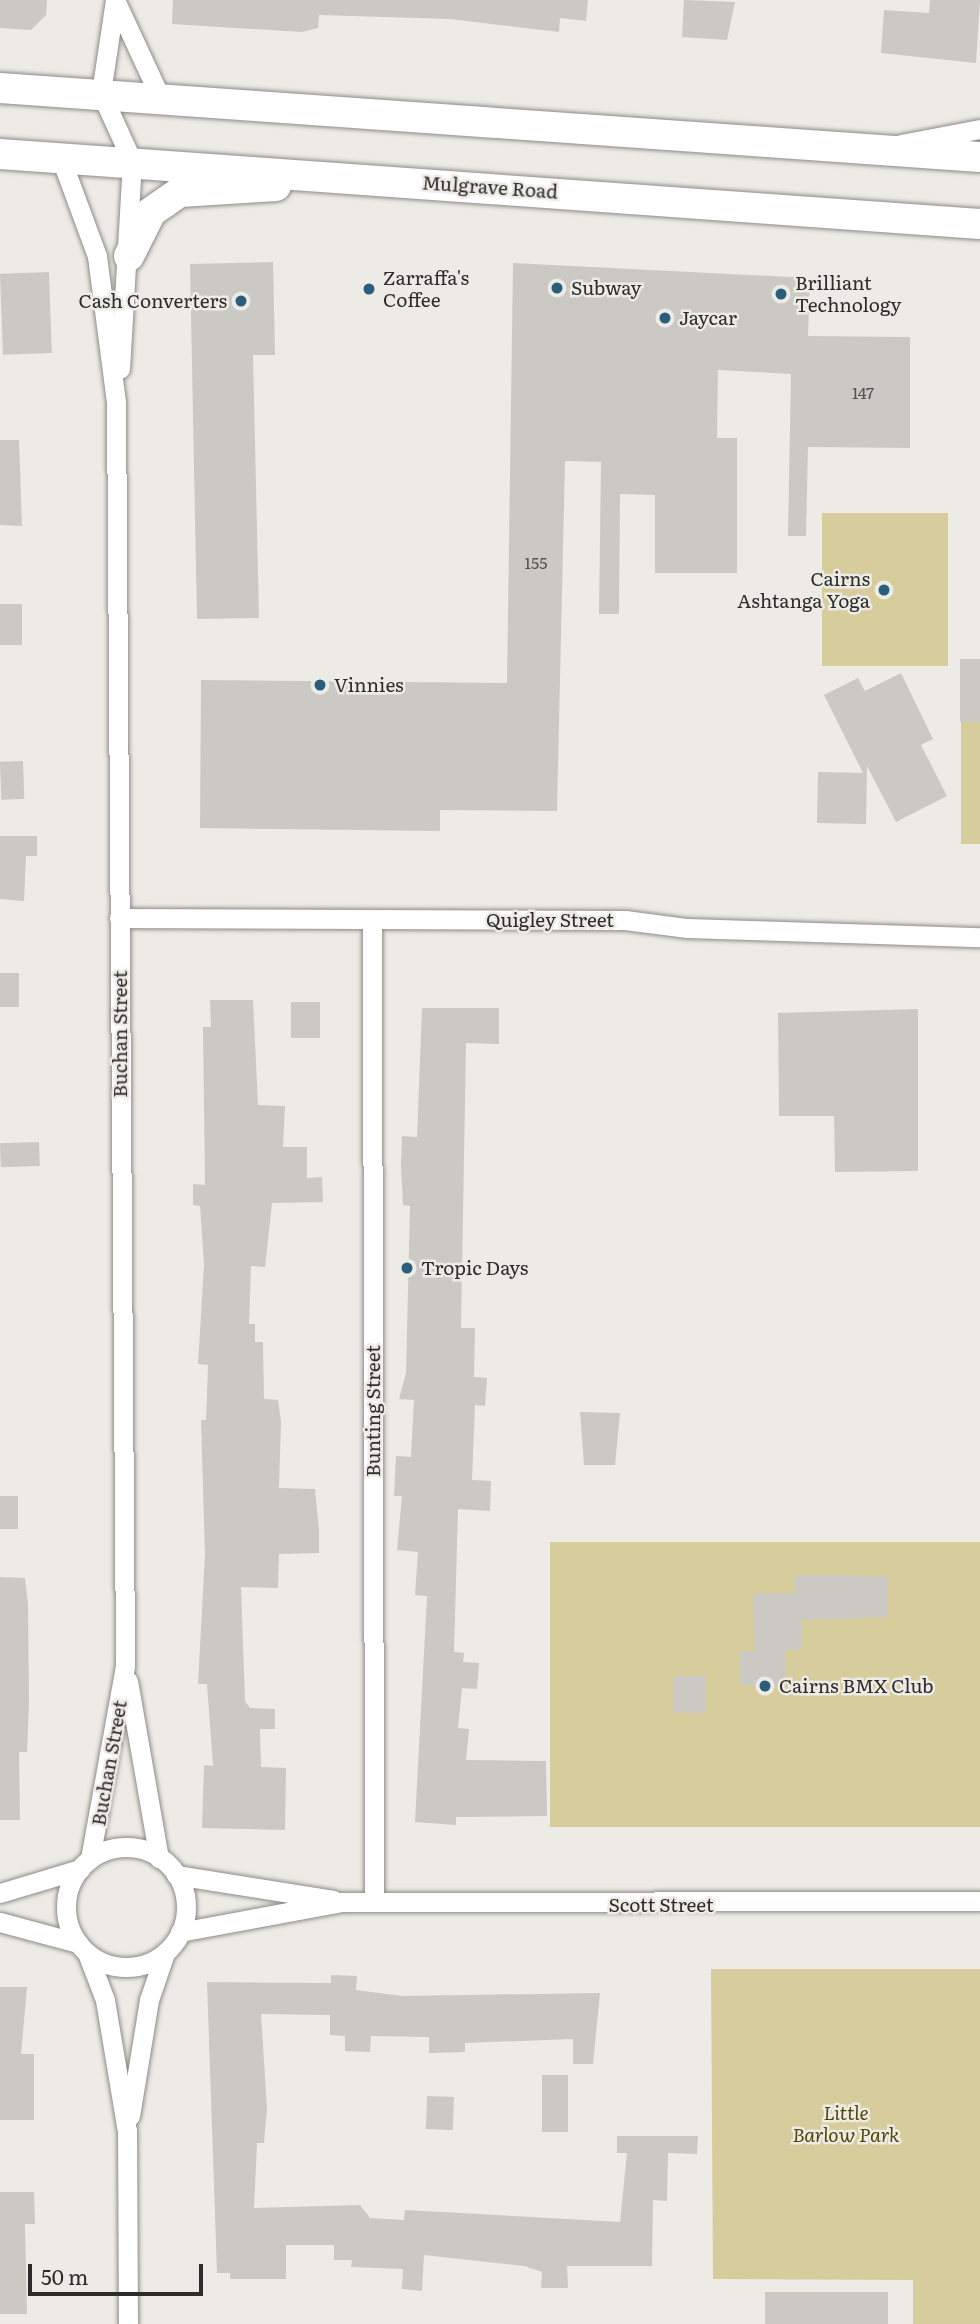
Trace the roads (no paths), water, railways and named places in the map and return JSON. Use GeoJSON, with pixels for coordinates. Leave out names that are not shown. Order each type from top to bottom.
{"type":"FeatureCollection","features":[{"type":"Feature","properties":{"kind":"main road"},"geometry":{"type":"LineString","coordinates":[[0,88],[160,97],[980,157]]}},
{"type":"Feature","properties":{"kind":"main road","name":"Mulgrave Road"},"geometry":{"type":"LineString","coordinates":[[0,154],[371,178],[980,224]]}},
{"type":"Feature","properties":{"kind":"main road"},"geometry":{"type":"LineString","coordinates":[[129,256],[151,212],[180,192],[371,178]]}},
{"type":"Feature","properties":{"kind":"street"},"geometry":{"type":"LineString","coordinates":[[101,93],[115,1]]}},
{"type":"Feature","properties":{"kind":"street"},"geometry":{"type":"LineString","coordinates":[[115,1],[136,57],[160,97]]}},
{"type":"Feature","properties":{"kind":"street","name":"Buchan Street"},"geometry":{"type":"LineString","coordinates":[[101,93],[132,161],[129,256],[116,402],[125,1666],[159,1858]]}},
{"type":"Feature","properties":{"kind":"street"},"geometry":{"type":"LineString","coordinates":[[880,150],[980,129]]}},
{"type":"Feature","properties":{"kind":"street","name":"Buchan Street"},"geometry":{"type":"LineString","coordinates":[[60,156],[97,256],[116,402]]}},
{"type":"Feature","properties":{"kind":"street","name":"Quigley Street"},"geometry":{"type":"LineString","coordinates":[[119,918],[372,922],[625,920],[687,928],[980,937]]}},
{"type":"Feature","properties":{"kind":"street","name":"Bunting Street"},"geometry":{"type":"LineString","coordinates":[[372,922],[374,1901]]}},
{"type":"Feature","properties":{"kind":"street","name":"Buchan Street"},"geometry":{"type":"LineString","coordinates":[[85,1864],[125,1666]]}},
{"type":"Feature","properties":{"kind":"street"},"geometry":{"type":"LineString","coordinates":[[0,1893],[131,1848],[159,1858],[176,1875],[185,1903],[180,1932],[164,1953],[149,2000],[127,2131]]}},
{"type":"Feature","properties":{"kind":"street"},"geometry":{"type":"LineString","coordinates":[[85,1864],[66,1903],[105,2000],[127,2131],[128,2324]]}},
{"type":"Feature","properties":{"kind":"street","name":"Scott Street"},"geometry":{"type":"LineString","coordinates":[[176,1875],[342,1902]]}},
{"type":"Feature","properties":{"kind":"street","name":"Scott Street"},"geometry":{"type":"LineString","coordinates":[[180,1932],[342,1902],[980,1901]]}},
{"type":"Feature","properties":{"kind":"street"},"geometry":{"type":"LineString","coordinates":[[0,1922],[82,1948],[128,1967],[164,1953]]}},
{"type":"Feature","properties":{"kind":"place","name":"Subway"},"geometry":{"type":"Point","coordinates":[557,288]}},
{"type":"Feature","properties":{"kind":"place","name":"Zarraffa's Coffee"},"geometry":{"type":"Point","coordinates":[369,289]}},
{"type":"Feature","properties":{"kind":"place","name":"Brilliant Technology"},"geometry":{"type":"Point","coordinates":[781,294]}},
{"type":"Feature","properties":{"kind":"place","name":"Cash Converters"},"geometry":{"type":"Point","coordinates":[241,301]}},
{"type":"Feature","properties":{"kind":"place","name":"Jaycar"},"geometry":{"type":"Point","coordinates":[665,318]}},
{"type":"Feature","properties":{"kind":"place","name":"Cairns Ashtanga Yoga"},"geometry":{"type":"Point","coordinates":[884,590]}},
{"type":"Feature","properties":{"kind":"place","name":"Vinnies"},"geometry":{"type":"Point","coordinates":[320,685]}},
{"type":"Feature","properties":{"kind":"place","name":"Tropic Days"},"geometry":{"type":"Point","coordinates":[407,1268]}},
{"type":"Feature","properties":{"kind":"place","name":"Cairns BMX Club"},"geometry":{"type":"Point","coordinates":[765,1686]}},
{"type":"Feature","properties":{"kind":"park label","name":"Little Barlow Park"},"geometry":{"type":"Point","coordinates":[846,2124]}}]}
